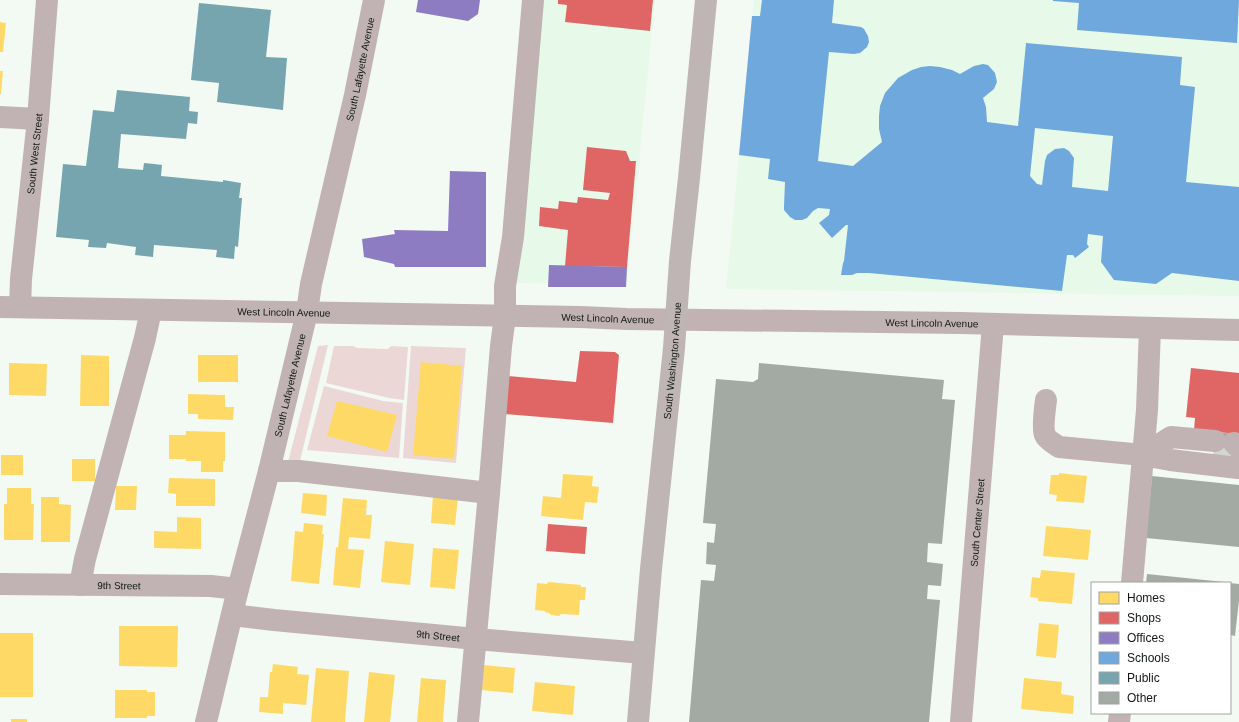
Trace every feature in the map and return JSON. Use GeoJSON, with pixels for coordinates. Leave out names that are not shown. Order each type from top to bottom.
{"type":"FeatureCollection","features":[{"type":"Feature","properties":{"kind":"main road","name":"South Washington Avenue"},"geometry":{"type":"LineString","coordinates":[[638,722],[643,653],[674,348],[675,320],[706,0]]}},
{"type":"Feature","properties":{"kind":"street","name":"South West Street"},"geometry":{"type":"LineString","coordinates":[[10,307],[21,279],[38,119],[47,0]]}},
{"type":"Feature","properties":{"kind":"street","name":"South Lafayette Avenue"},"geometry":{"type":"LineString","coordinates":[[206,722],[307,312],[311,284],[355,95],[374,0]]}},
{"type":"Feature","properties":{"kind":"street"},"geometry":{"type":"LineString","coordinates":[[468,722],[501,346],[505,316],[505,286],[513,237],[533,0]]}},
{"type":"Feature","properties":{"kind":"street"},"geometry":{"type":"LineString","coordinates":[[0,117],[38,119]]}},
{"type":"Feature","properties":{"kind":"street","name":"West Lincoln Avenue"},"geometry":{"type":"LineString","coordinates":[[10,307],[675,320],[993,324],[1239,330]]}},
{"type":"Feature","properties":{"kind":"street"},"geometry":{"type":"LineString","coordinates":[[80,585],[84,559],[145,338],[151,310]]}},
{"type":"Feature","properties":{"kind":"street","name":"South Center Street"},"geometry":{"type":"LineString","coordinates":[[961,722],[993,324]]}},
{"type":"Feature","properties":{"kind":"street"},"geometry":{"type":"LineString","coordinates":[[1132,582],[1147,410],[1150,328]]}},
{"type":"Feature","properties":{"kind":"street"},"geometry":{"type":"LineString","coordinates":[[1046,400],[1044,422],[1045,435],[1051,442],[1059,447],[1143,455],[1170,460],[1238,468],[1230,452],[1171,437],[1143,455]]}},
{"type":"Feature","properties":{"kind":"street"},"geometry":{"type":"LineString","coordinates":[[269,471],[299,471],[489,492]]}},
{"type":"Feature","properties":{"kind":"street","name":"9th Street"},"geometry":{"type":"LineString","coordinates":[[0,584],[211,586],[238,589]]}},
{"type":"Feature","properties":{"kind":"street","name":"9th Street"},"geometry":{"type":"LineString","coordinates":[[232,615],[476,639],[643,653]]}},
{"type":"Feature","properties":{"kind":"shaded area"},"geometry":{"type":"Polygon","coordinates":[[[539,0],[655,0],[627,285],[514,283],[539,0]]]}},
{"type":"Feature","properties":{"kind":"shaded area"},"geometry":{"type":"Polygon","coordinates":[[[754,0],[1239,0],[1239,296],[726,289],[754,0]]]}},
{"type":"Feature","properties":{"kind":"shaded area"},"geometry":{"type":"Polygon","coordinates":[[[328,345],[299,465],[288,462],[318,346],[328,345]]]}},
{"type":"Feature","properties":{"kind":"shaded area"},"geometry":{"type":"Polygon","coordinates":[[[334,346],[388,349],[391,346],[408,347],[404,400],[389,398],[326,383],[334,346]]]}},
{"type":"Feature","properties":{"kind":"shaded area"},"geometry":{"type":"Polygon","coordinates":[[[411,346],[466,348],[456,463],[403,458],[411,346]]]}},
{"type":"Feature","properties":{"kind":"shaded area"},"geometry":{"type":"Polygon","coordinates":[[[324,386],[383,401],[403,403],[399,458],[307,450],[324,386]]]}},
{"type":"Feature","properties":{"kind":"building: Homes"},"geometry":{"type":"Polygon","coordinates":[[[0,22],[6,23],[3,52],[0,52],[0,22]]]}},
{"type":"Feature","properties":{"kind":"building: Homes"},"geometry":{"type":"Polygon","coordinates":[[[0,71],[3,71],[1,94],[0,94],[0,71]]]}},
{"type":"Feature","properties":{"kind":"building: Homes"},"geometry":{"type":"Polygon","coordinates":[[[81,355],[109,356],[109,406],[80,406],[81,355]]]}},
{"type":"Feature","properties":{"kind":"building: Homes"},"geometry":{"type":"Polygon","coordinates":[[[198,355],[238,355],[238,382],[198,382],[198,355]]]}},
{"type":"Feature","properties":{"kind":"building: Homes"},"geometry":{"type":"Polygon","coordinates":[[[421,362],[462,366],[454,459],[413,455],[421,362]]]}},
{"type":"Feature","properties":{"kind":"building: Homes"},"geometry":{"type":"Polygon","coordinates":[[[9,363],[47,364],[46,396],[9,395],[9,363]]]}},
{"type":"Feature","properties":{"kind":"building: Homes"},"geometry":{"type":"Polygon","coordinates":[[[188,394],[225,395],[225,407],[234,407],[233,420],[198,419],[198,414],[188,414],[188,394]]]}},
{"type":"Feature","properties":{"kind":"building: Homes"},"geometry":{"type":"Polygon","coordinates":[[[337,401],[397,415],[387,452],[327,436],[337,401]]]}},
{"type":"Feature","properties":{"kind":"building: Homes"},"geometry":{"type":"Polygon","coordinates":[[[186,431],[225,432],[225,461],[223,461],[223,472],[201,472],[201,461],[169,459],[169,435],[186,435],[186,431]]]}},
{"type":"Feature","properties":{"kind":"building: Homes"},"geometry":{"type":"Polygon","coordinates":[[[1,455],[23,455],[23,475],[1,475],[1,455]]]}},
{"type":"Feature","properties":{"kind":"building: Homes"},"geometry":{"type":"Polygon","coordinates":[[[72,459],[95,459],[95,481],[72,481],[72,459]]]}},
{"type":"Feature","properties":{"kind":"building: Homes"},"geometry":{"type":"Polygon","coordinates":[[[1059,473],[1087,476],[1084,503],[1056,501],[1057,495],[1049,494],[1051,475],[1059,475],[1059,473]]]}},
{"type":"Feature","properties":{"kind":"building: Homes"},"geometry":{"type":"Polygon","coordinates":[[[563,474],[593,476],[592,486],[599,487],[597,503],[585,502],[583,520],[541,516],[543,496],[561,498],[563,474]]]}},
{"type":"Feature","properties":{"kind":"building: Homes"},"geometry":{"type":"Polygon","coordinates":[[[169,478],[215,479],[215,506],[176,506],[176,494],[168,493],[169,478]]]}},
{"type":"Feature","properties":{"kind":"building: Homes"},"geometry":{"type":"Polygon","coordinates":[[[116,486],[137,486],[136,510],[115,510],[116,486]]]}},
{"type":"Feature","properties":{"kind":"building: Homes"},"geometry":{"type":"Polygon","coordinates":[[[7,488],[31,488],[31,504],[34,504],[33,540],[4,540],[4,504],[7,504],[7,488]]]}},
{"type":"Feature","properties":{"kind":"building: Homes"},"geometry":{"type":"Polygon","coordinates":[[[303,493],[327,495],[326,516],[301,513],[303,493]]]}},
{"type":"Feature","properties":{"kind":"building: Homes"},"geometry":{"type":"Polygon","coordinates":[[[433,496],[458,498],[455,525],[431,523],[433,496]]]}},
{"type":"Feature","properties":{"kind":"building: Homes"},"geometry":{"type":"Polygon","coordinates":[[[41,497],[59,497],[59,504],[71,505],[70,542],[41,542],[41,497]]]}},
{"type":"Feature","properties":{"kind":"building: Homes"},"geometry":{"type":"Polygon","coordinates":[[[343,498],[367,500],[366,515],[372,515],[370,539],[349,537],[348,549],[364,550],[360,588],[333,585],[336,547],[338,548],[343,498]]]}},
{"type":"Feature","properties":{"kind":"building: Homes"},"geometry":{"type":"Polygon","coordinates":[[[177,517],[201,518],[201,549],[154,548],[154,531],[177,532],[177,517]]]}},
{"type":"Feature","properties":{"kind":"building: Homes"},"geometry":{"type":"Polygon","coordinates":[[[304,523],[323,525],[322,534],[324,534],[319,584],[291,581],[295,531],[303,532],[304,523]]]}},
{"type":"Feature","properties":{"kind":"building: Homes"},"geometry":{"type":"Polygon","coordinates":[[[1046,526],[1091,530],[1088,560],[1043,556],[1046,526]]]}},
{"type":"Feature","properties":{"kind":"building: Homes"},"geometry":{"type":"Polygon","coordinates":[[[385,541],[414,544],[410,585],[381,582],[385,541]]]}},
{"type":"Feature","properties":{"kind":"building: Homes"},"geometry":{"type":"Polygon","coordinates":[[[433,548],[459,550],[455,589],[430,587],[433,548]]]}},
{"type":"Feature","properties":{"kind":"building: Homes"},"geometry":{"type":"Polygon","coordinates":[[[1041,570],[1075,573],[1072,604],[1038,601],[1038,598],[1030,597],[1032,577],[1040,578],[1041,570]]]}},
{"type":"Feature","properties":{"kind":"building: Homes"},"geometry":{"type":"Polygon","coordinates":[[[548,582],[581,585],[581,587],[586,587],[585,600],[580,600],[579,615],[561,614],[559,616],[551,615],[545,611],[535,610],[537,583],[547,584],[548,582]]]}},
{"type":"Feature","properties":{"kind":"building: Homes"},"geometry":{"type":"Polygon","coordinates":[[[1039,623],[1059,625],[1056,658],[1036,656],[1039,623]]]}},
{"type":"Feature","properties":{"kind":"building: Homes"},"geometry":{"type":"Polygon","coordinates":[[[119,626],[178,626],[177,667],[119,666],[119,626]]]}},
{"type":"Feature","properties":{"kind":"building: Homes"},"geometry":{"type":"Polygon","coordinates":[[[0,633],[33,633],[33,697],[0,697],[0,633]]]}},
{"type":"Feature","properties":{"kind":"building: Homes"},"geometry":{"type":"Polygon","coordinates":[[[273,664],[298,667],[297,674],[309,675],[306,705],[283,703],[283,714],[259,712],[260,697],[268,697],[270,672],[272,672],[273,664]]]}},
{"type":"Feature","properties":{"kind":"building: Homes"},"geometry":{"type":"Polygon","coordinates":[[[483,665],[515,668],[513,693],[481,690],[483,665]]]}},
{"type":"Feature","properties":{"kind":"building: Homes"},"geometry":{"type":"Polygon","coordinates":[[[316,668],[349,671],[345,722],[311,722],[316,668]]]}},
{"type":"Feature","properties":{"kind":"building: Homes"},"geometry":{"type":"Polygon","coordinates":[[[369,672],[395,675],[390,722],[364,722],[369,672]]]}},
{"type":"Feature","properties":{"kind":"building: Homes"},"geometry":{"type":"Polygon","coordinates":[[[421,678],[446,680],[443,722],[417,722],[421,678]]]}},
{"type":"Feature","properties":{"kind":"building: Homes"},"geometry":{"type":"Polygon","coordinates":[[[1024,678],[1062,682],[1061,694],[1074,696],[1073,714],[1021,709],[1024,678]]]}},
{"type":"Feature","properties":{"kind":"building: Homes"},"geometry":{"type":"Polygon","coordinates":[[[535,682],[575,686],[573,715],[532,711],[535,682]]]}},
{"type":"Feature","properties":{"kind":"building: Homes"},"geometry":{"type":"Polygon","coordinates":[[[115,690],[147,690],[147,692],[155,692],[155,716],[147,716],[147,718],[115,718],[115,690]]]}},
{"type":"Feature","properties":{"kind":"building: Homes"},"geometry":{"type":"Polygon","coordinates":[[[11,719],[27,719],[27,722],[11,722],[11,719]]]}},
{"type":"Feature","properties":{"kind":"building: Shops"},"geometry":{"type":"Polygon","coordinates":[[[558,0],[653,0],[650,31],[565,22],[567,5],[558,4],[558,0]]]}},
{"type":"Feature","properties":{"kind":"building: Shops"},"geometry":{"type":"Polygon","coordinates":[[[587,147],[626,151],[630,161],[636,161],[627,267],[565,266],[568,230],[539,226],[540,207],[558,209],[559,201],[577,203],[578,197],[608,200],[610,193],[583,190],[587,147]]]}},
{"type":"Feature","properties":{"kind":"building: Shops"},"geometry":{"type":"Polygon","coordinates":[[[580,351],[615,352],[619,355],[613,423],[504,414],[507,376],[576,382],[580,351]]]}},
{"type":"Feature","properties":{"kind":"building: Shops"},"geometry":{"type":"Polygon","coordinates":[[[1191,368],[1239,373],[1239,434],[1194,430],[1195,418],[1186,417],[1191,368]]]}},
{"type":"Feature","properties":{"kind":"building: Shops"},"geometry":{"type":"Polygon","coordinates":[[[548,524],[587,527],[585,554],[546,551],[548,524]]]}},
{"type":"Feature","properties":{"kind":"building: Offices"},"geometry":{"type":"Polygon","coordinates":[[[418,0],[480,0],[478,14],[468,21],[416,12],[418,0]]]}},
{"type":"Feature","properties":{"kind":"building: Offices"},"geometry":{"type":"Polygon","coordinates":[[[450,171],[486,172],[486,267],[395,267],[394,264],[364,257],[362,239],[395,234],[394,230],[448,231],[450,171]]]}},
{"type":"Feature","properties":{"kind":"building: Offices"},"geometry":{"type":"Polygon","coordinates":[[[549,265],[627,267],[626,287],[548,287],[549,265]]]}},
{"type":"Feature","properties":{"kind":"building: Schools"},"geometry":{"type":"Polygon","coordinates":[[[762,0],[834,0],[832,23],[861,27],[864,29],[868,36],[869,42],[867,47],[860,53],[829,52],[818,161],[853,166],[882,142],[879,129],[879,116],[880,106],[885,93],[898,78],[921,67],[940,67],[960,74],[974,66],[983,64],[988,65],[995,73],[997,82],[994,89],[983,98],[986,107],[987,122],[1018,126],[1026,43],[1182,57],[1180,85],[1195,87],[1186,182],[1239,187],[1239,281],[1172,273],[1156,284],[1114,280],[1101,262],[1103,236],[1088,234],[1087,244],[1089,247],[1075,258],[1073,255],[1067,255],[1062,291],[869,273],[841,275],[848,225],[846,225],[832,238],[819,223],[829,215],[830,209],[818,208],[807,218],[802,220],[795,220],[790,217],[784,210],[785,182],[768,179],[770,159],[739,155],[752,16],[760,16],[762,0]],[[1035,128],[1030,176],[1037,184],[1042,185],[1047,155],[1055,149],[1064,148],[1069,151],[1074,158],[1072,187],[1108,191],[1113,136],[1035,128]]]}},
{"type":"Feature","properties":{"kind":"building: Schools"},"geometry":{"type":"Polygon","coordinates":[[[1053,0],[1239,0],[1237,43],[1077,30],[1079,3],[1053,0]]]}},
{"type":"Feature","properties":{"kind":"building: Public"},"geometry":{"type":"Polygon","coordinates":[[[199,3],[271,10],[266,57],[287,58],[283,110],[217,102],[219,83],[191,80],[199,3]]]}},
{"type":"Feature","properties":{"kind":"building: Public"},"geometry":{"type":"Polygon","coordinates":[[[117,90],[190,97],[189,111],[198,112],[197,124],[188,123],[186,139],[121,134],[118,168],[143,170],[144,163],[154,164],[162,165],[161,176],[223,182],[223,180],[241,183],[239,198],[242,198],[238,247],[235,246],[234,259],[216,257],[217,250],[154,245],[153,257],[135,255],[136,247],[107,243],[106,248],[88,247],[89,240],[56,237],[63,164],[86,166],[93,110],[114,112],[117,90]]]}},
{"type":"Feature","properties":{"kind":"building: Other"},"geometry":{"type":"Polygon","coordinates":[[[759,363],[944,380],[942,399],[955,400],[942,544],[928,543],[927,562],[943,564],[941,586],[928,585],[927,599],[940,600],[929,722],[689,722],[701,580],[714,581],[716,565],[706,564],[707,542],[714,543],[716,524],[703,523],[716,379],[753,382],[758,379],[759,363]]]}},
{"type":"Feature","properties":{"kind":"building: Other"},"geometry":{"type":"Polygon","coordinates":[[[1216,432],[1235,434],[1232,461],[1213,459],[1216,432]]]}},
{"type":"Feature","properties":{"kind":"building: Other"},"geometry":{"type":"Polygon","coordinates":[[[1152,476],[1239,485],[1239,547],[1146,538],[1152,476]]]}},
{"type":"Feature","properties":{"kind":"building: Other"},"geometry":{"type":"Polygon","coordinates":[[[1147,574],[1224,582],[1146,582],[1147,574]]]}},
{"type":"Feature","properties":{"kind":"building: Other"},"geometry":{"type":"Polygon","coordinates":[[[1231,583],[1239,584],[1239,600],[1235,636],[1231,635],[1231,583]]]}},
{"type":"Feature","properties":{"kind":"tunnel"},"geometry":{"type":"LineString","coordinates":[[1214,453],[1233,455]]}}]}
